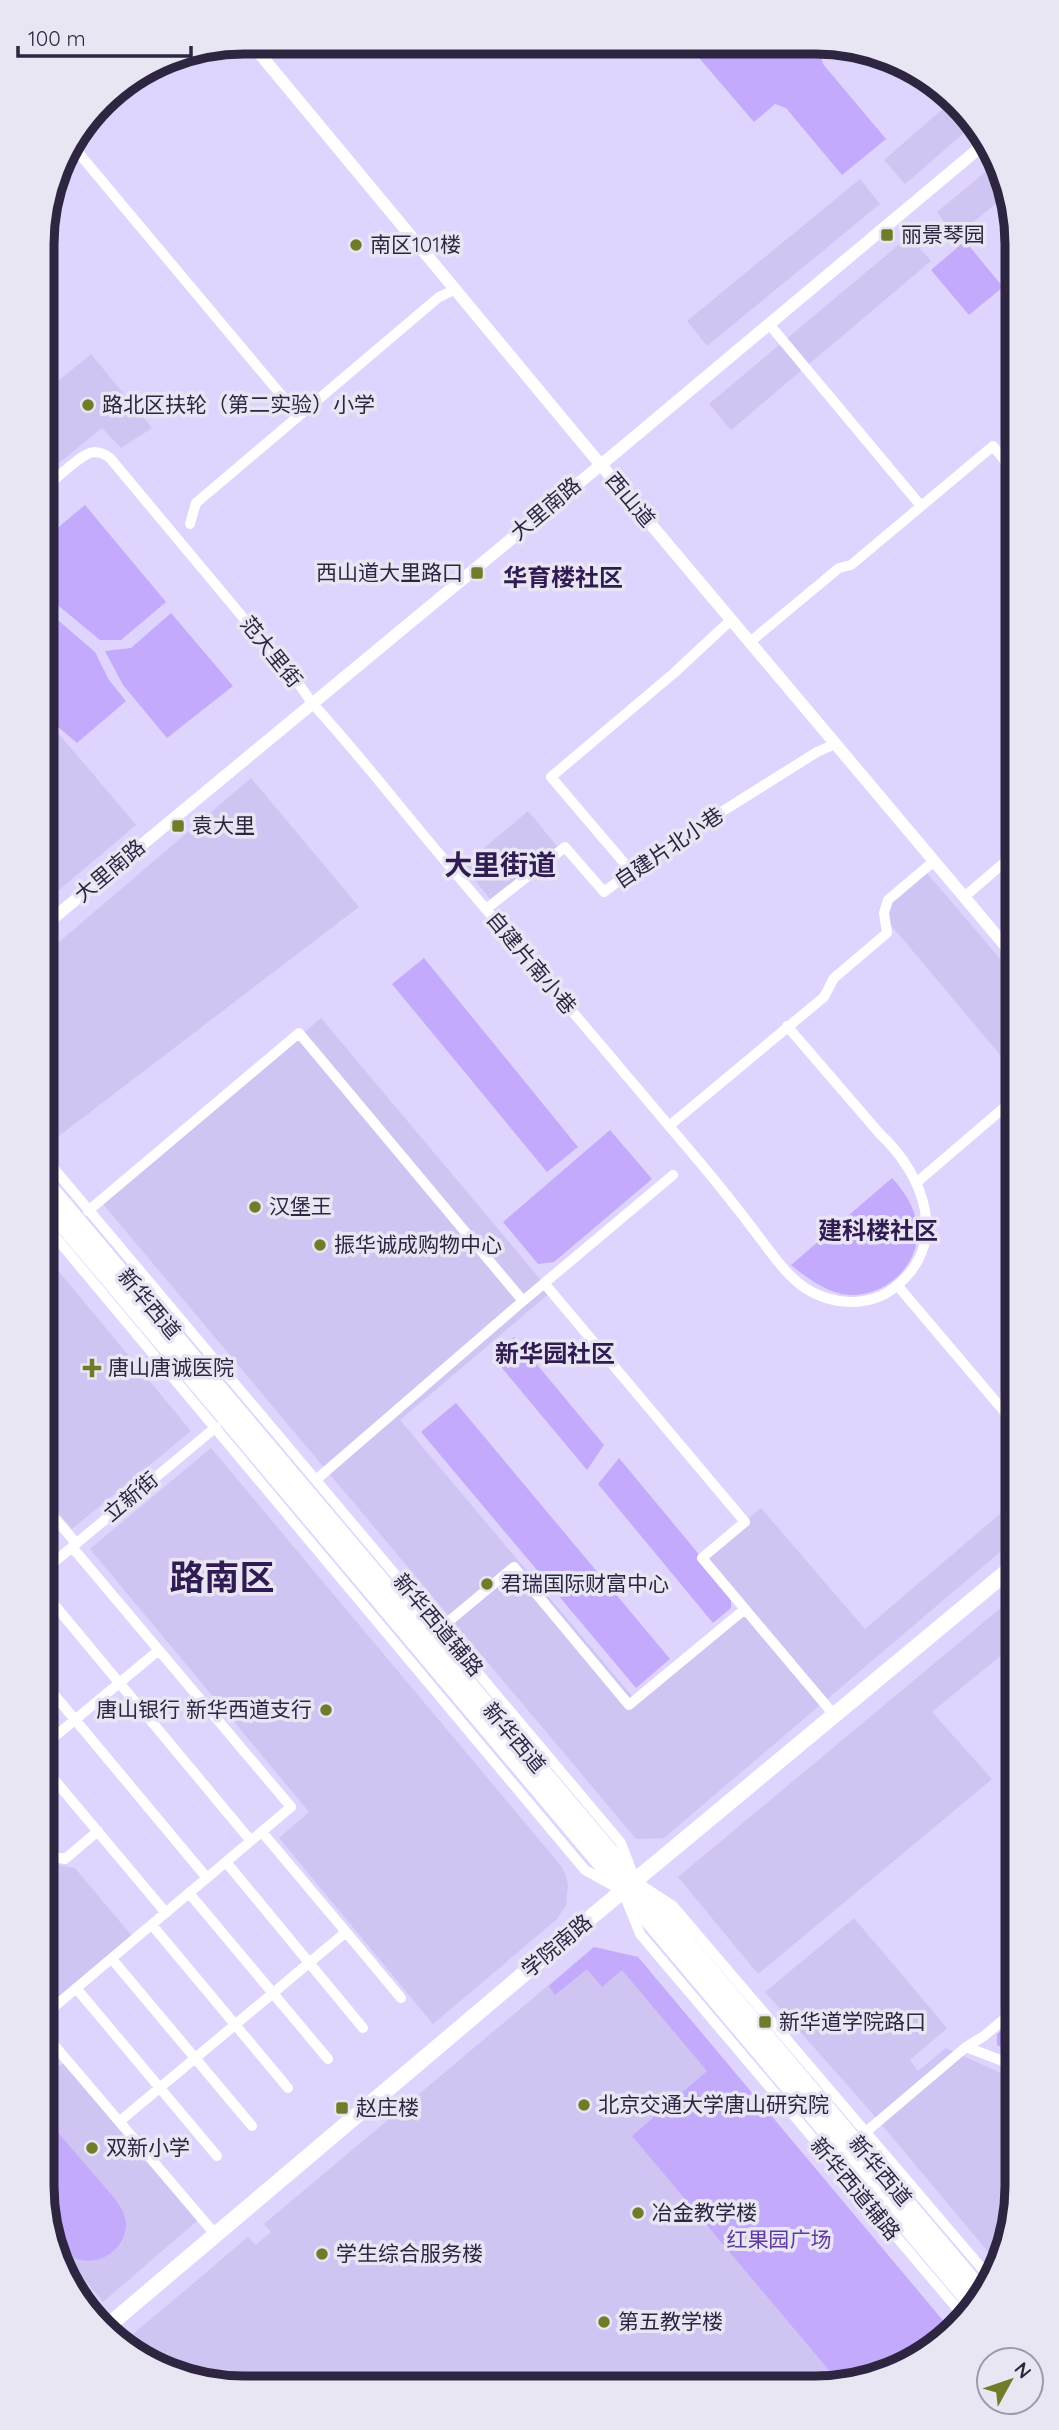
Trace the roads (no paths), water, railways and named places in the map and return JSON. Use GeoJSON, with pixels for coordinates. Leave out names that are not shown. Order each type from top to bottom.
{"type":"FeatureCollection","features":[{"type":"Feature","properties":{"kind":"main road","name":"新华西道"},"geometry":{"type":"LineString","coordinates":[[55,1192],[435,1633],[629,1886],[967,2299]]}},
{"type":"Feature","properties":{"kind":"main road","name":"新华西道"},"geometry":{"type":"LineString","coordinates":[[54,1215],[629,1886],[976,2285]]}},
{"type":"Feature","properties":{"kind":"main road","name":"学院南路"},"geometry":{"type":"LineString","coordinates":[[112,2322],[1004,1573]]}},
{"type":"Feature","properties":{"kind":"street","name":"西山道"},"geometry":{"type":"LineString","coordinates":[[260,54],[1005,945]]}},
{"type":"Feature","properties":{"kind":"street","name":"大里南路"},"geometry":{"type":"LineString","coordinates":[[55,917],[979,149]]}},
{"type":"Feature","properties":{"kind":"street"},"geometry":{"type":"LineString","coordinates":[[78,152],[298,415]]}},
{"type":"Feature","properties":{"kind":"street"},"geometry":{"type":"LineString","coordinates":[[190,524],[196,503],[439,297],[456,289]]}},
{"type":"Feature","properties":{"kind":"street"},"geometry":{"type":"LineString","coordinates":[[769,324],[921,506]]}},
{"type":"Feature","properties":{"kind":"street"},"geometry":{"type":"LineString","coordinates":[[750,642],[839,568],[851,565],[993,446],[1005,461]]}},
{"type":"Feature","properties":{"kind":"street","name":"范大里街"},"geometry":{"type":"LineString","coordinates":[[55,480],[86,455],[94,452],[105,454],[225,595],[312,703]]}},
{"type":"Feature","properties":{"kind":"street","name":"范大里街"},"geometry":{"type":"LineString","coordinates":[[55,487],[85,462],[93,459],[103,461],[296,692],[312,703]]}},
{"type":"Feature","properties":{"kind":"street"},"geometry":{"type":"LineString","coordinates":[[631,871],[551,777],[674,673],[731,620]]}},
{"type":"Feature","properties":{"kind":"street","name":"自建片南小巷"},"geometry":{"type":"LineString","coordinates":[[312,703],[708,1171],[778,1263],[804,1287],[829,1299],[845,1302],[876,1297],[897,1285]]}},
{"type":"Feature","properties":{"kind":"street","name":"自建片北小巷"},"geometry":{"type":"LineString","coordinates":[[486,909],[565,847],[604,892],[656,853],[817,752],[835,744]]}},
{"type":"Feature","properties":{"kind":"street"},"geometry":{"type":"LineString","coordinates":[[669,1126],[824,997],[834,978],[887,933],[884,914],[888,900],[934,861]]}},
{"type":"Feature","properties":{"kind":"street"},"geometry":{"type":"LineString","coordinates":[[964,897],[1005,862]]}},
{"type":"Feature","properties":{"kind":"street"},"geometry":{"type":"LineString","coordinates":[[787,1026],[909,1166],[928,1224],[922,1253],[911,1271],[897,1285],[1004,1412]]}},
{"type":"Feature","properties":{"kind":"street"},"geometry":{"type":"LineString","coordinates":[[88,1210],[299,1033],[523,1301]]}},
{"type":"Feature","properties":{"kind":"street"},"geometry":{"type":"LineString","coordinates":[[916,1183],[1005,1107]]}},
{"type":"Feature","properties":{"kind":"street","name":"新华西道辅路"},"geometry":{"type":"LineString","coordinates":[[55,1170],[317,1479],[435,1633]]}},
{"type":"Feature","properties":{"kind":"street"},"geometry":{"type":"LineString","coordinates":[[317,1479],[673,1175]]}},
{"type":"Feature","properties":{"kind":"street"},"geometry":{"type":"LineString","coordinates":[[54,1236],[585,1870],[673,1906],[984,2270]]}},
{"type":"Feature","properties":{"kind":"street"},"geometry":{"type":"LineString","coordinates":[[544,1283],[745,1522],[702,1558],[835,1716]]}},
{"type":"Feature","properties":{"kind":"street","name":"立新街"},"geometry":{"type":"LineString","coordinates":[[54,1562],[216,1427]]}},
{"type":"Feature","properties":{"kind":"street"},"geometry":{"type":"LineString","coordinates":[[54,1518],[159,1650],[291,1807],[54,2007]]}},
{"type":"Feature","properties":{"kind":"street"},"geometry":{"type":"LineString","coordinates":[[435,1633],[514,1567],[629,1705],[745,1609]]}},
{"type":"Feature","properties":{"kind":"street"},"geometry":{"type":"LineString","coordinates":[[54,1605],[251,1841]]}},
{"type":"Feature","properties":{"kind":"street"},"geometry":{"type":"LineString","coordinates":[[54,1737],[159,1650]]}},
{"type":"Feature","properties":{"kind":"street"},"geometry":{"type":"LineString","coordinates":[[54,1695],[207,1878]]}},
{"type":"Feature","properties":{"kind":"street"},"geometry":{"type":"LineString","coordinates":[[54,1779],[166,1913]]}},
{"type":"Feature","properties":{"kind":"street"},"geometry":{"type":"LineString","coordinates":[[54,1857],[65,1859],[98,1831]]}},
{"type":"Feature","properties":{"kind":"street"},"geometry":{"type":"LineString","coordinates":[[262,1832],[401,1998]]}},
{"type":"Feature","properties":{"kind":"street"},"geometry":{"type":"LineString","coordinates":[[226,1862],[363,2028]]}},
{"type":"Feature","properties":{"kind":"street","name":"新华西道辅路"},"geometry":{"type":"LineString","coordinates":[[629,1886],[639,1934],[959,2310]]}},
{"type":"Feature","properties":{"kind":"street"},"geometry":{"type":"LineString","coordinates":[[189,1893],[328,2059]]}},
{"type":"Feature","properties":{"kind":"street"},"geometry":{"type":"LineString","coordinates":[[152,1925],[288,2088]]}},
{"type":"Feature","properties":{"kind":"street"},"geometry":{"type":"LineString","coordinates":[[120,2121],[346,1932]]}},
{"type":"Feature","properties":{"kind":"street"},"geometry":{"type":"LineString","coordinates":[[112,1959],[252,2126]]}},
{"type":"Feature","properties":{"kind":"street"},"geometry":{"type":"LineString","coordinates":[[76,1988],[216,2156]]}},
{"type":"Feature","properties":{"kind":"street"},"geometry":{"type":"LineString","coordinates":[[867,2131],[966,2047],[1004,2019]]}},
{"type":"Feature","properties":{"kind":"street"},"geometry":{"type":"LineString","coordinates":[[54,2045],[215,2234]]}},
{"type":"Feature","properties":{"kind":"street"},"geometry":{"type":"LineString","coordinates":[[966,2047],[1004,2061]]}},
{"type":"Feature","properties":{"kind":"place","name":"丽景琴园"},"geometry":{"type":"Point","coordinates":[887,235]}},
{"type":"Feature","properties":{"kind":"place","name":"南区101楼"},"geometry":{"type":"Point","coordinates":[356,245]}},
{"type":"Feature","properties":{"kind":"place","name":"路北区扶轮（第二实验）小学"},"geometry":{"type":"Point","coordinates":[88,405]}},
{"type":"Feature","properties":{"kind":"place","name":"西山道大里路口"},"geometry":{"type":"Point","coordinates":[477,573]}},
{"type":"Feature","properties":{"kind":"place","name":"袁大里"},"geometry":{"type":"Point","coordinates":[178,826]}},
{"type":"Feature","properties":{"kind":"place","name":"汉堡王"},"geometry":{"type":"Point","coordinates":[255,1207]}},
{"type":"Feature","properties":{"kind":"place","name":"振华诚成购物中心"},"geometry":{"type":"Point","coordinates":[320,1245]}},
{"type":"Feature","properties":{"kind":"place","name":"唐山唐诚医院"},"geometry":{"type":"Point","coordinates":[92,1368]}},
{"type":"Feature","properties":{"kind":"place","name":"君瑞国际财富中心"},"geometry":{"type":"Point","coordinates":[487,1584]}},
{"type":"Feature","properties":{"kind":"place","name":"唐山银行 新华西道支行"},"geometry":{"type":"Point","coordinates":[326,1710]}},
{"type":"Feature","properties":{"kind":"place","name":"新华道学院路口"},"geometry":{"type":"Point","coordinates":[765,2022]}},
{"type":"Feature","properties":{"kind":"place","name":"北京交通大学唐山研究院"},"geometry":{"type":"Point","coordinates":[584,2105]}},
{"type":"Feature","properties":{"kind":"place","name":"赵庄楼"},"geometry":{"type":"Point","coordinates":[342,2108]}},
{"type":"Feature","properties":{"kind":"place","name":"双新小学"},"geometry":{"type":"Point","coordinates":[92,2148]}},
{"type":"Feature","properties":{"kind":"place","name":"冶金教学楼"},"geometry":{"type":"Point","coordinates":[638,2213]}},
{"type":"Feature","properties":{"kind":"place","name":"学生综合服务楼"},"geometry":{"type":"Point","coordinates":[322,2254]}},
{"type":"Feature","properties":{"kind":"place","name":"第五教学楼"},"geometry":{"type":"Point","coordinates":[604,2322]}},
{"type":"Feature","properties":{"kind":"district","name":"华育楼社区"},"geometry":{"type":"Point","coordinates":[563,578]}},
{"type":"Feature","properties":{"kind":"district","name":"大里街道"},"geometry":{"type":"Point","coordinates":[500,865]}},
{"type":"Feature","properties":{"kind":"district","name":"建科楼社区"},"geometry":{"type":"Point","coordinates":[878,1231]}},
{"type":"Feature","properties":{"kind":"district","name":"新华园社区"},"geometry":{"type":"Point","coordinates":[555,1354]}},
{"type":"Feature","properties":{"kind":"district","name":"路南区"},"geometry":{"type":"Point","coordinates":[222,1578]}},
{"type":"Feature","properties":{"kind":"park label","name":"红果园广场"},"geometry":{"type":"Point","coordinates":[779,2240]}}]}
